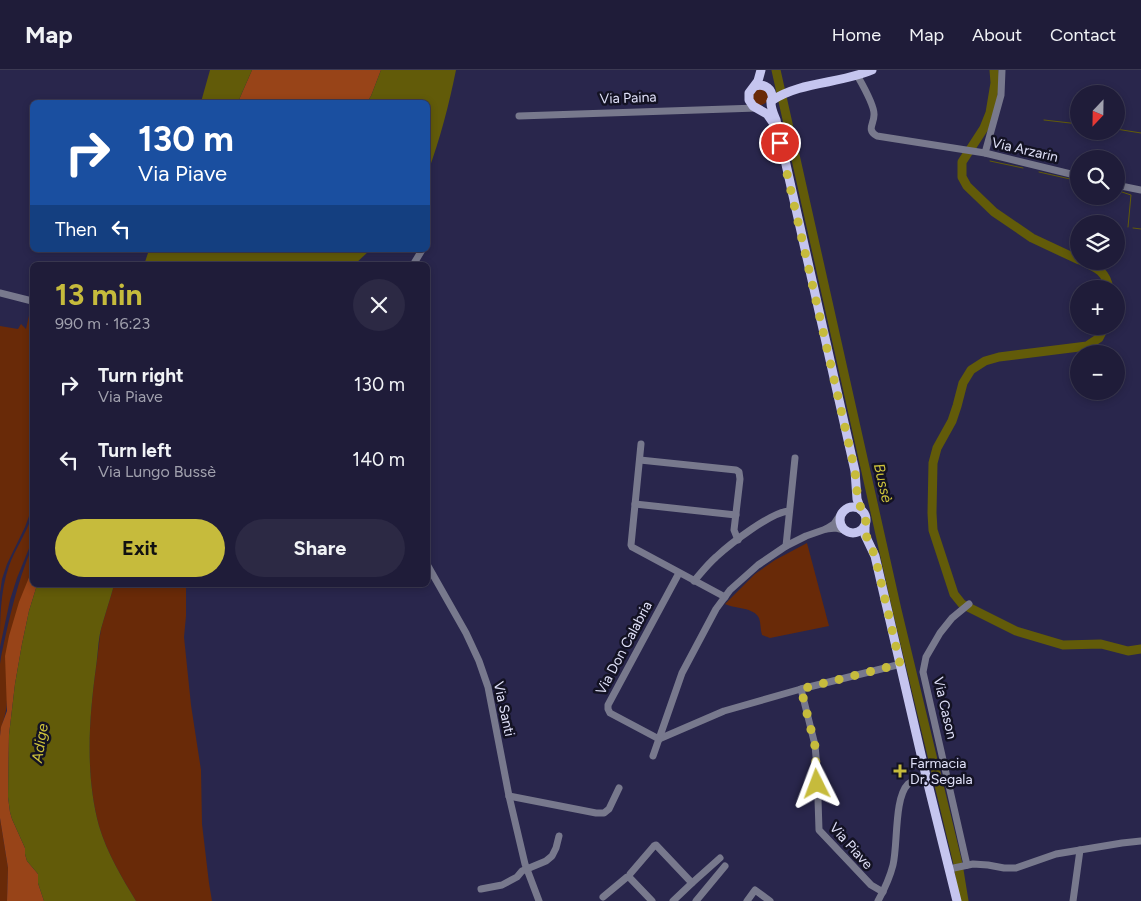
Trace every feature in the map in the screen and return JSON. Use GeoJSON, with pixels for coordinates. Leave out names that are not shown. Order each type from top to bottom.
{"type":"FeatureCollection","features":[{"type":"Feature","properties":{"kind":"main road"},"geometry":{"type":"LineString","coordinates":[[761,70],[759,79],[750,90],[748,96],[750,104],[767,114],[771,119],[780,143]]}},
{"type":"Feature","properties":{"kind":"main road"},"geometry":{"type":"LineString","coordinates":[[766,70],[780,143],[855,471],[858,502],[866,517],[865,535],[875,556],[957,901]]}},
{"type":"Feature","properties":{"kind":"main road"},"geometry":{"type":"LineString","coordinates":[[771,95],[872,70]]}},
{"type":"Feature","properties":{"kind":"main road"},"geometry":{"type":"LineString","coordinates":[[755,86],[762,85],[771,95]]}},
{"type":"Feature","properties":{"kind":"main road"},"geometry":{"type":"LineString","coordinates":[[758,108],[766,107],[771,95]]}},
{"type":"Feature","properties":{"kind":"main road"},"geometry":{"type":"LineString","coordinates":[[849,507],[856,484]]}},
{"type":"Feature","properties":{"kind":"main road"},"geometry":{"type":"LineString","coordinates":[[862,510],[858,507],[845,509],[840,515],[840,523],[844,530],[849,533],[860,531],[865,526]]}},
{"type":"Feature","properties":{"kind":"main road"},"geometry":{"type":"LineString","coordinates":[[854,533],[861,537],[871,548]]}},
{"type":"Feature","properties":{"kind":"street"},"geometry":{"type":"LineString","coordinates":[[986,153],[1001,95],[1002,70]]}},
{"type":"Feature","properties":{"kind":"street","name":"Via Arzarin"},"geometry":{"type":"LineString","coordinates":[[857,75],[875,114],[871,127],[873,134],[886,138],[986,153],[1070,174]]}},
{"type":"Feature","properties":{"kind":"street"},"geometry":{"type":"LineString","coordinates":[[738,108],[744,104],[748,96]]}},
{"type":"Feature","properties":{"kind":"street","name":"Via Paina"},"geometry":{"type":"LineString","coordinates":[[519,116],[758,108]]}},
{"type":"Feature","properties":{"kind":"street"},"geometry":{"type":"LineString","coordinates":[[1125,187],[1141,190]]}},
{"type":"Feature","properties":{"kind":"street"},"geometry":{"type":"LineString","coordinates":[[0,293],[30,300]]}},
{"type":"Feature","properties":{"kind":"street"},"geometry":{"type":"LineString","coordinates":[[641,444],[632,547],[725,597]]}},
{"type":"Feature","properties":{"kind":"street"},"geometry":{"type":"LineString","coordinates":[[786,546],[795,458]]}},
{"type":"Feature","properties":{"kind":"street"},"geometry":{"type":"LineString","coordinates":[[640,460],[736,470],[739,472],[740,479],[734,530],[738,540]]}},
{"type":"Feature","properties":{"kind":"street"},"geometry":{"type":"LineString","coordinates":[[635,504],[736,516]]}},
{"type":"Feature","properties":{"kind":"street"},"geometry":{"type":"LineString","coordinates":[[694,581],[716,557],[752,528],[774,516],[790,511]]}},
{"type":"Feature","properties":{"kind":"street"},"geometry":{"type":"LineString","coordinates":[[653,756],[682,673],[716,610],[730,590],[758,565],[786,546],[826,529],[834,524],[840,515]]}},
{"type":"Feature","properties":{"kind":"street"},"geometry":{"type":"LineString","coordinates":[[826,529],[836,528],[844,530]]}},
{"type":"Feature","properties":{"kind":"street","name":"Via Santi"},"geometry":{"type":"LineString","coordinates":[[430,570],[466,633],[479,660],[488,687],[527,869],[539,901]]}},
{"type":"Feature","properties":{"kind":"street","name":"Via Don Calabria"},"geometry":{"type":"LineString","coordinates":[[659,739],[610,713],[608,705],[679,573]]}},
{"type":"Feature","properties":{"kind":"street","name":"Via Cason"},"geometry":{"type":"LineString","coordinates":[[967,606],[952,618],[940,633],[926,657],[923,672],[967,865]]}},
{"type":"Feature","properties":{"kind":"street"},"geometry":{"type":"LineString","coordinates":[[659,739],[724,711],[900,664]]}},
{"type":"Feature","properties":{"kind":"street","name":"Via Piave"},"geometry":{"type":"LineString","coordinates":[[801,689],[815,746],[819,830],[871,885],[883,892]]}},
{"type":"Feature","properties":{"kind":"street"},"geometry":{"type":"LineString","coordinates":[[878,901],[893,865],[899,804],[902,794],[907,785],[914,780],[926,776]]}},
{"type":"Feature","properties":{"kind":"street"},"geometry":{"type":"LineString","coordinates":[[510,796],[604,813],[609,810],[619,788]]}},
{"type":"Feature","properties":{"kind":"street"},"geometry":{"type":"LineString","coordinates":[[480,889],[502,885],[522,871],[542,864],[552,856],[559,836]]}},
{"type":"Feature","properties":{"kind":"street"},"geometry":{"type":"LineString","coordinates":[[949,869],[967,865],[1016,868],[1056,854],[1122,842],[1141,841]]}},
{"type":"Feature","properties":{"kind":"street"},"geometry":{"type":"LineString","coordinates":[[603,897],[629,877],[654,846],[657,846],[692,883]]}},
{"type":"Feature","properties":{"kind":"street"},"geometry":{"type":"LineString","coordinates":[[1073,901],[1080,850]]}},
{"type":"Feature","properties":{"kind":"street"},"geometry":{"type":"LineString","coordinates":[[673,901],[720,858]]}},
{"type":"Feature","properties":{"kind":"street"},"geometry":{"type":"LineString","coordinates":[[696,901],[725,866]]}},
{"type":"Feature","properties":{"kind":"street"},"geometry":{"type":"LineString","coordinates":[[629,877],[652,901]]}},
{"type":"Feature","properties":{"kind":"street"},"geometry":{"type":"LineString","coordinates":[[747,901],[755,890],[770,901]]}},
{"type":"Feature","properties":{"kind":"shaded area"},"geometry":{"type":"Polygon","coordinates":[[[252,70],[381,70],[368,100],[239,100],[252,70]]]}},
{"type":"Feature","properties":{"kind":"shaded area"},"geometry":{"type":"Polygon","coordinates":[[[760,89],[768,97],[760,105],[752,97],[760,89]]]}},
{"type":"Feature","properties":{"kind":"shaded area"},"geometry":{"type":"Polygon","coordinates":[[[30,311],[30,513],[7,564],[0,593],[0,326],[18,329],[21,324],[26,329],[30,311]]]}},
{"type":"Feature","properties":{"kind":"shaded area"},"geometry":{"type":"Polygon","coordinates":[[[30,521],[30,546],[10,600],[0,647],[1,606],[6,576],[11,560],[30,521]]]}},
{"type":"Feature","properties":{"kind":"shaded area"},"geometry":{"type":"Polygon","coordinates":[[[807,543],[829,626],[770,638],[762,635],[760,620],[757,614],[725,604],[755,574],[775,560],[807,543]]]}},
{"type":"Feature","properties":{"kind":"shaded area"},"geometry":{"type":"Polygon","coordinates":[[[30,553],[30,577],[0,736],[1,657],[10,615],[30,553]]]}},
{"type":"Feature","properties":{"kind":"shaded area"},"geometry":{"type":"Polygon","coordinates":[[[30,575],[30,587],[36,587],[29,611],[15,684],[9,735],[8,797],[12,819],[25,848],[27,861],[38,874],[38,883],[44,901],[7,901],[8,868],[0,818],[0,736],[7,711],[5,656],[19,602],[30,575]]]}},
{"type":"Feature","properties":{"kind":"shaded area"},"geometry":{"type":"Polygon","coordinates":[[[113,587],[186,587],[184,637],[191,705],[201,770],[202,824],[212,901],[136,901],[120,874],[102,836],[95,806],[90,767],[90,726],[101,629],[113,587]]]}},
{"type":"Feature","properties":{"kind":"shaded area"},"geometry":{"type":"Polygon","coordinates":[[[0,818],[8,868],[7,901],[0,901],[0,818]]]}},
{"type":"Feature","properties":{"kind":"water"},"geometry":{"type":"Polygon","coordinates":[[[210,70],[252,70],[239,100],[202,100],[210,70]]]}},
{"type":"Feature","properties":{"kind":"water"},"geometry":{"type":"Polygon","coordinates":[[[381,70],[456,70],[444,122],[430,166],[430,100],[368,100],[381,70]]]}},
{"type":"Feature","properties":{"kind":"water"},"geometry":{"type":"Polygon","coordinates":[[[148,252],[368,252],[357,262],[145,262],[148,252]]]}},
{"type":"Feature","properties":{"kind":"water","name":"Adige"},"geometry":{"type":"Polygon","coordinates":[[[36,587],[113,587],[99,638],[90,726],[90,767],[95,806],[102,836],[115,865],[136,901],[44,901],[38,883],[38,874],[27,861],[25,848],[12,819],[8,797],[9,735],[15,684],[29,611],[36,587]]]}},
{"type":"Feature","properties":{"kind":"waterway","name":"Bussè"},"geometry":{"type":"LineString","coordinates":[[776,70],[897,610],[958,864],[964,901]]}},
{"type":"Feature","properties":{"kind":"waterway"},"geometry":{"type":"LineString","coordinates":[[994,70],[995,83],[990,113],[984,128],[962,162],[962,177],[967,186],[994,212],[1032,238],[1070,256]]}},
{"type":"Feature","properties":{"kind":"waterway"},"geometry":{"type":"LineString","coordinates":[[1044,120],[1070,123]]}},
{"type":"Feature","properties":{"kind":"waterway"},"geometry":{"type":"LineString","coordinates":[[1125,130],[1141,133]]}},
{"type":"Feature","properties":{"kind":"waterway"},"geometry":{"type":"LineString","coordinates":[[990,161],[1023,168]]}},
{"type":"Feature","properties":{"kind":"waterway"},"geometry":{"type":"LineString","coordinates":[[1039,172],[1070,179]]}},
{"type":"Feature","properties":{"kind":"waterway"},"geometry":{"type":"LineString","coordinates":[[1125,193],[1131,195],[1128,227]]}},
{"type":"Feature","properties":{"kind":"waterway"},"geometry":{"type":"LineString","coordinates":[[1133,228],[1141,229]]}},
{"type":"Feature","properties":{"kind":"waterway"},"geometry":{"type":"LineString","coordinates":[[1099,270],[1107,280]]}},
{"type":"Feature","properties":{"kind":"waterway"},"geometry":{"type":"LineString","coordinates":[[1100,335],[1087,346],[999,357],[985,361],[971,370],[963,383],[952,421],[937,448],[933,463],[933,530],[954,594],[962,604],[1016,631],[1063,645],[1101,644],[1128,651],[1141,649]]}},
{"type":"Feature","properties":{"kind":"place","name":"Farmacia Dr. Segala"},"geometry":{"type":"Point","coordinates":[900,771]}},
{"type":"Feature","properties":{"kind":"route"},"geometry":{"type":"LineString","coordinates":[[780,143],[855,471],[858,502],[866,517],[865,533],[875,556],[900,664],[801,689],[815,746],[817,784]]}}]}
